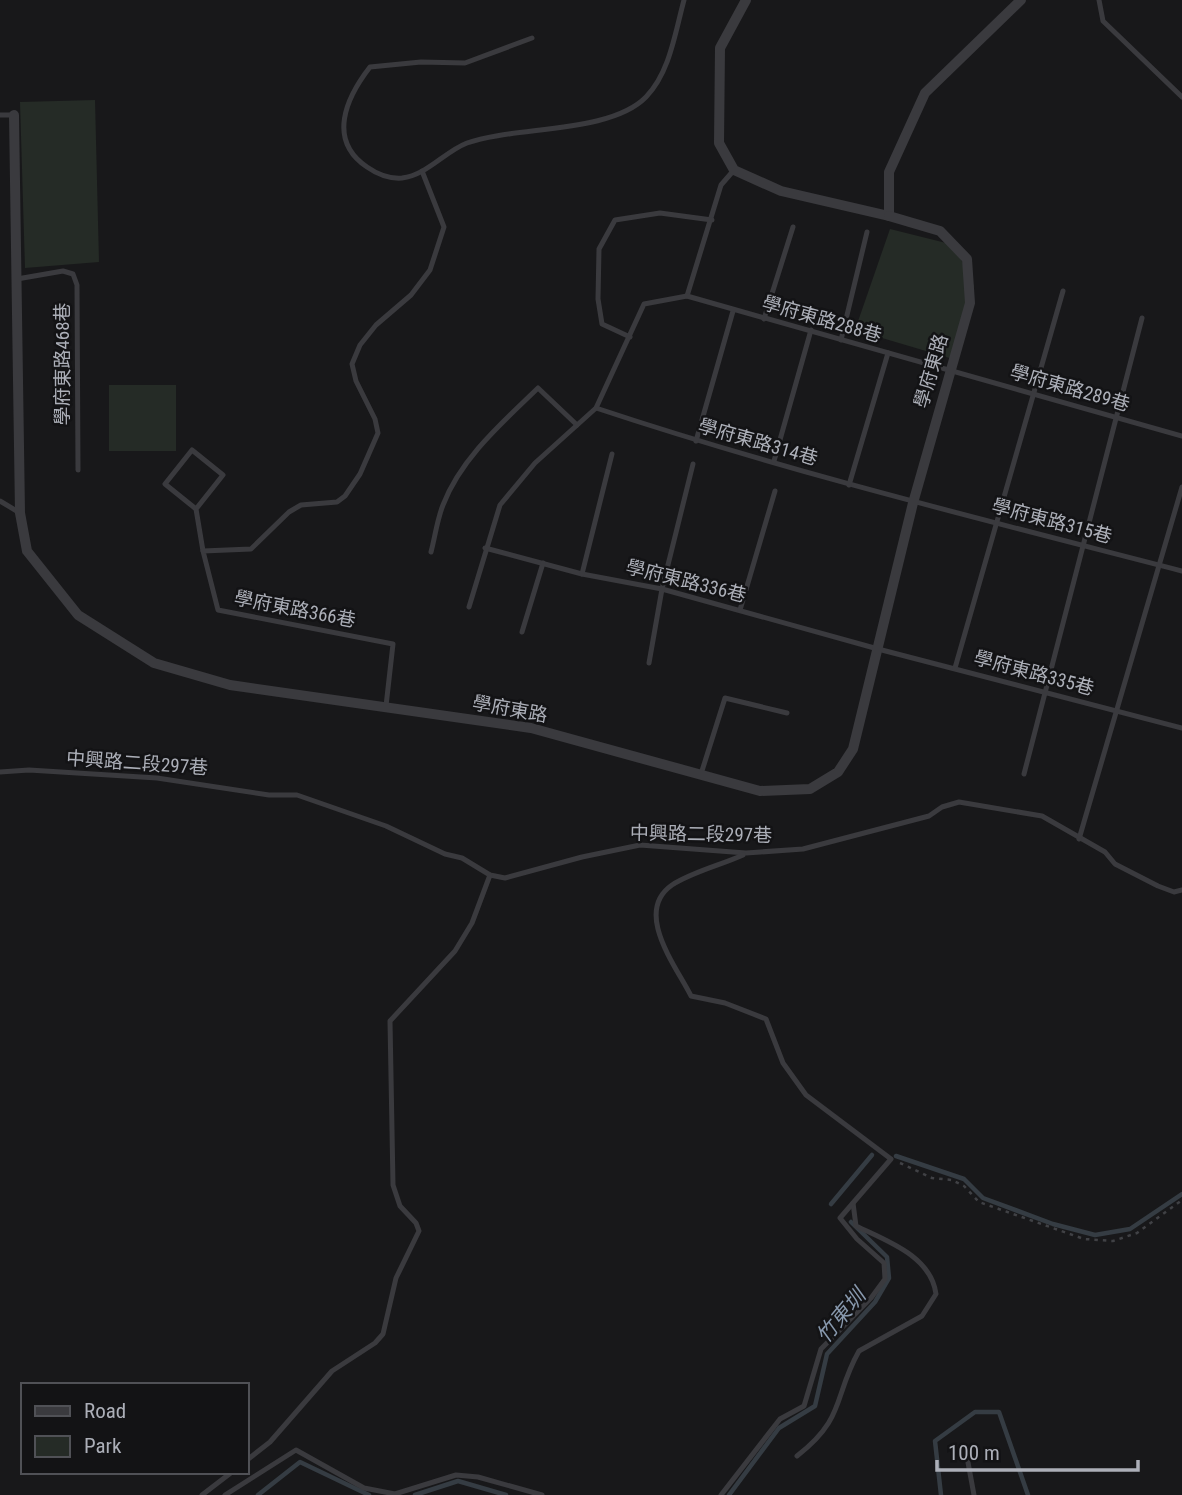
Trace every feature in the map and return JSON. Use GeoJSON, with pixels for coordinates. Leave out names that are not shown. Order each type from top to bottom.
{"type":"FeatureCollection","features":[{"type":"Feature","properties":{"kind":"street"},"geometry":{"type":"LineString","coordinates":[[734,170],[719,143],[720,48],[746,0]]}},
{"type":"Feature","properties":{"kind":"street"},"geometry":{"type":"LineString","coordinates":[[889,216],[890,172],[925,93],[1021,0]]}},
{"type":"Feature","properties":{"kind":"street","name":"學府東路"},"geometry":{"type":"LineString","coordinates":[[14,115],[20,513],[27,551],[78,615],[154,663],[230,685],[531,728],[760,791],[810,789],[838,772],[853,749],[913,503],[970,303],[967,260],[940,231],[889,216],[781,191],[734,170]]}},
{"type":"Feature","properties":{"kind":"lane"},"geometry":{"type":"LineString","coordinates":[[532,38],[465,63],[421,62],[370,67],[356,85],[345,110],[344,141],[351,153],[379,175],[402,178],[422,171],[467,143],[596,120],[631,107],[645,98],[666,68],[684,0]]}},
{"type":"Feature","properties":{"kind":"lane"},"geometry":{"type":"LineString","coordinates":[[1099,0],[1103,21],[1182,97]]}},
{"type":"Feature","properties":{"kind":"lane"},"geometry":{"type":"LineString","coordinates":[[0,115],[14,115]]}},
{"type":"Feature","properties":{"kind":"lane"},"geometry":{"type":"LineString","coordinates":[[469,607],[500,505],[535,463],[596,408],[644,304],[687,296],[721,185],[734,170]]}},
{"type":"Feature","properties":{"kind":"lane"},"geometry":{"type":"LineString","coordinates":[[196,509],[223,475],[192,450],[165,484],[196,509],[203,551],[251,549],[289,512],[301,505],[337,502],[345,496],[360,474],[378,433],[352,364],[360,345],[376,325],[411,295],[430,270],[444,227],[422,171]]}},
{"type":"Feature","properties":{"kind":"lane"},"geometry":{"type":"LineString","coordinates":[[630,338],[602,324],[598,299],[599,248],[615,220],[660,213],[712,220]]}},
{"type":"Feature","properties":{"kind":"lane"},"geometry":{"type":"LineString","coordinates":[[764,318],[793,227]]}},
{"type":"Feature","properties":{"kind":"lane"},"geometry":{"type":"LineString","coordinates":[[841,340],[867,232]]}},
{"type":"Feature","properties":{"kind":"lane","name":"學府東路468巷"},"geometry":{"type":"LineString","coordinates":[[17,279],[63,271],[73,274],[77,285],[78,470]]}},
{"type":"Feature","properties":{"kind":"lane"},"geometry":{"type":"LineString","coordinates":[[955,668],[1063,291]]}},
{"type":"Feature","properties":{"kind":"lane","name":"學府東路288巷"},"geometry":{"type":"LineString","coordinates":[[687,296],[949,370]]}},
{"type":"Feature","properties":{"kind":"lane"},"geometry":{"type":"LineString","coordinates":[[696,441],[733,310]]}},
{"type":"Feature","properties":{"kind":"lane"},"geometry":{"type":"LineString","coordinates":[[1024,774],[1142,318]]}},
{"type":"Feature","properties":{"kind":"lane"},"geometry":{"type":"LineString","coordinates":[[774,461],[811,330]]}},
{"type":"Feature","properties":{"kind":"lane"},"geometry":{"type":"LineString","coordinates":[[849,485],[888,354]]}},
{"type":"Feature","properties":{"kind":"lane","name":"學府東路289巷"},"geometry":{"type":"LineString","coordinates":[[949,370],[1182,436]]}},
{"type":"Feature","properties":{"kind":"lane"},"geometry":{"type":"LineString","coordinates":[[431,552],[443,505],[463,468],[538,388],[577,425]]}},
{"type":"Feature","properties":{"kind":"lane","name":"學府東路314巷"},"geometry":{"type":"LineString","coordinates":[[596,408],[696,441],[774,461],[913,503]]}},
{"type":"Feature","properties":{"kind":"lane"},"geometry":{"type":"LineString","coordinates":[[582,574],[612,454]]}},
{"type":"Feature","properties":{"kind":"lane"},"geometry":{"type":"LineString","coordinates":[[649,663],[662,589],[693,464]]}},
{"type":"Feature","properties":{"kind":"lane"},"geometry":{"type":"LineString","coordinates":[[1079,839],[1182,487]]}},
{"type":"Feature","properties":{"kind":"lane"},"geometry":{"type":"LineString","coordinates":[[740,610],[775,491]]}},
{"type":"Feature","properties":{"kind":"lane"},"geometry":{"type":"LineString","coordinates":[[0,501],[20,513]]}},
{"type":"Feature","properties":{"kind":"lane","name":"學府東路315巷"},"geometry":{"type":"LineString","coordinates":[[913,503],[1182,571]]}},
{"type":"Feature","properties":{"kind":"lane","name":"學府東路336巷"},"geometry":{"type":"LineString","coordinates":[[485,548],[582,574],[662,589],[878,649]]}},
{"type":"Feature","properties":{"kind":"lane","name":"學府東路366巷"},"geometry":{"type":"LineString","coordinates":[[203,551],[218,610],[393,644],[386,707]]}},
{"type":"Feature","properties":{"kind":"lane"},"geometry":{"type":"LineString","coordinates":[[522,632],[543,563]]}},
{"type":"Feature","properties":{"kind":"lane","name":"學府東路335巷"},"geometry":{"type":"LineString","coordinates":[[878,649],[1182,728]]}},
{"type":"Feature","properties":{"kind":"lane"},"geometry":{"type":"LineString","coordinates":[[701,774],[724,698],[787,713]]}},
{"type":"Feature","properties":{"kind":"lane","name":"中興路二段297巷"},"geometry":{"type":"LineString","coordinates":[[0,772],[29,771],[157,778],[269,795],[298,795],[342,809],[445,854],[463,858],[489,875],[505,878],[582,857],[640,845],[746,853],[793,850],[929,817],[942,807],[959,802],[1042,816],[1105,852],[1115,864],[1158,886],[1174,892],[1182,890]]}},
{"type":"Feature","properties":{"kind":"lane"},"geometry":{"type":"LineString","coordinates":[[721,1495],[779,1419],[804,1406],[821,1349],[871,1298],[884,1279],[884,1263],[857,1239],[840,1218],[891,1159],[806,1095],[783,1063],[765,1019],[725,1003],[691,996],[658,930],[654,911],[661,895],[673,884],[746,853]]}},
{"type":"Feature","properties":{"kind":"lane"},"geometry":{"type":"LineString","coordinates":[[248,1459],[270,1442],[332,1371],[383,1335],[396,1278],[419,1231],[416,1223],[400,1206],[393,1185],[390,1021],[455,951],[472,923],[489,875]]}},
{"type":"Feature","properties":{"kind":"lane"},"geometry":{"type":"LineString","coordinates":[[797,1456],[819,1438],[838,1411],[859,1351],[922,1316],[936,1294],[934,1282],[911,1253],[856,1226],[853,1203]]}},
{"type":"Feature","properties":{"kind":"lane"},"geometry":{"type":"LineString","coordinates":[[225,1495],[296,1450],[364,1488],[395,1494],[456,1475],[478,1477],[542,1495]]}},
{"type":"Feature","properties":{"kind":"lane"},"geometry":{"type":"LineString","coordinates":[[967,1457],[974,1495]]}},
{"type":"Feature","properties":{"kind":"lane"},"geometry":{"type":"LineString","coordinates":[[202,1495],[229,1474]]}},
{"type":"Feature","properties":{"kind":"path"},"geometry":{"type":"LineString","coordinates":[[891,1159],[932,1178],[952,1180],[964,1186],[979,1202],[1084,1239],[1113,1241],[1137,1233],[1182,1200]]}},
{"type":"Feature","properties":{"kind":"green space"},"geometry":{"type":"Polygon","coordinates":[[[95,100],[99,262],[25,268],[20,102],[95,100]]]}},
{"type":"Feature","properties":{"kind":"green space"},"geometry":{"type":"Polygon","coordinates":[[[890,229],[954,245],[974,286],[953,359],[855,330],[890,229]]]}},
{"type":"Feature","properties":{"kind":"green space"},"geometry":{"type":"Polygon","coordinates":[[[109,385],[176,385],[176,451],[109,451],[109,385]]]}},
{"type":"Feature","properties":{"kind":"waterway","name":"竹東圳"},"geometry":{"type":"LineString","coordinates":[[831,1204],[872,1155]]}},
{"type":"Feature","properties":{"kind":"waterway","name":"竹東圳"},"geometry":{"type":"LineString","coordinates":[[896,1156],[964,1179],[983,1198],[1053,1224],[1095,1235],[1130,1229],[1182,1194]]}},
{"type":"Feature","properties":{"kind":"waterway","name":"竹東圳"},"geometry":{"type":"LineString","coordinates":[[729,1495],[779,1428],[815,1406],[827,1354],[875,1302],[889,1278],[887,1257],[851,1222]]}},
{"type":"Feature","properties":{"kind":"waterway"},"geometry":{"type":"LineString","coordinates":[[941,1495],[935,1441],[975,1412],[999,1412],[1028,1495]]}},
{"type":"Feature","properties":{"kind":"waterway","name":"竹東圳"},"geometry":{"type":"LineString","coordinates":[[258,1495],[300,1462],[369,1495]]}},
{"type":"Feature","properties":{"kind":"waterway","name":"竹東圳"},"geometry":{"type":"LineString","coordinates":[[415,1495],[458,1481],[506,1495]]}}]}
